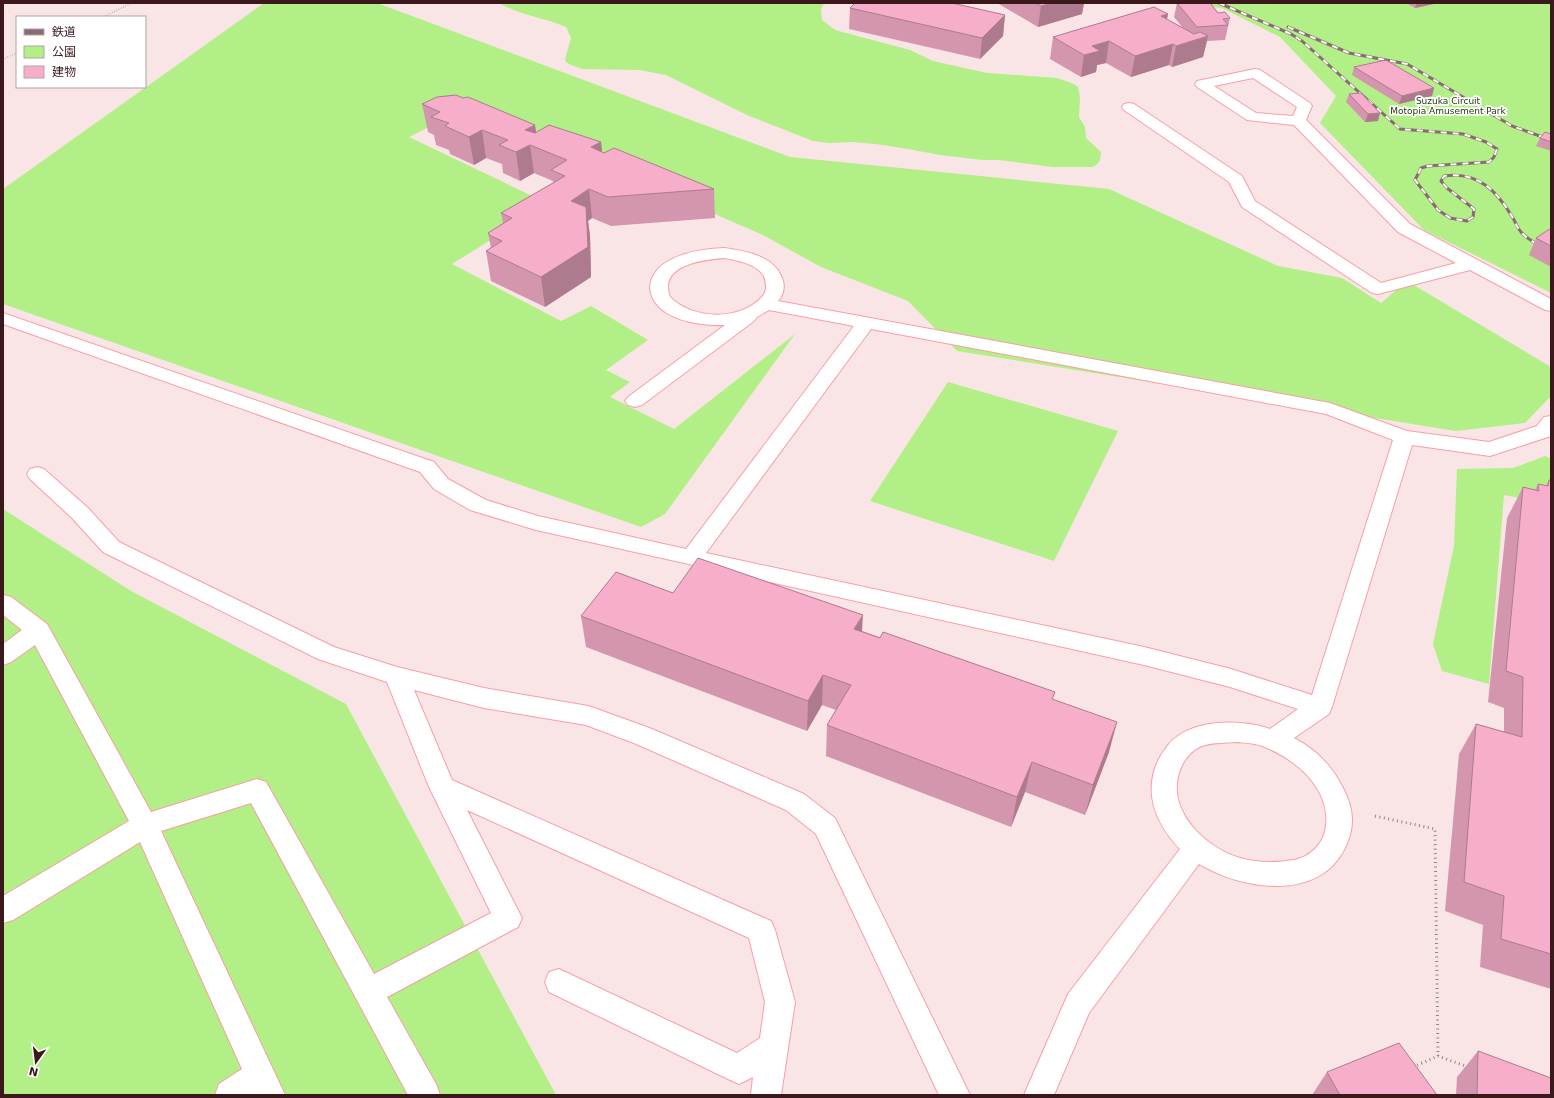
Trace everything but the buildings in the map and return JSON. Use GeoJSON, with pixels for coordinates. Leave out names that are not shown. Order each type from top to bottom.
{"type":"FeatureCollection","features":[{"type":"Feature","properties":{"kind":"lane"},"geometry":{"type":"LineString","coordinates":[[1298,121],[1305,106],[1255,73],[1202,84],[1252,117],[1298,121],[1404,228],[1551,306]]}},
{"type":"Feature","properties":{"kind":"lane"},"geometry":{"type":"LineString","coordinates":[[1129,107],[1236,179],[1248,204],[1378,289],[1471,264]]}},
{"type":"Feature","properties":{"kind":"lane"},"geometry":{"type":"LineString","coordinates":[[635,401],[762,306],[770,300],[775,289],[775,279],[768,269],[757,261],[742,256],[724,253],[689,257],[674,264],[663,274],[658,285],[661,297],[670,307],[685,315],[704,319],[725,319],[744,315],[762,306],[866,323],[1330,409],[1404,437],[1490,448],[1544,431],[1551,422]]}},
{"type":"Feature","properties":{"kind":"lane"},"geometry":{"type":"LineString","coordinates":[[3,318],[427,467],[441,484],[478,505],[536,522],[691,558],[1144,656],[1231,678],[1320,707]]}},
{"type":"Feature","properties":{"kind":"lane"},"geometry":{"type":"LineString","coordinates":[[691,558],[866,323]]}},
{"type":"Feature","properties":{"kind":"lane"},"geometry":{"type":"LineString","coordinates":[[1273,740],[1320,707],[1404,437]]}},
{"type":"Feature","properties":{"kind":"lane"},"geometry":{"type":"LineString","coordinates":[[37,474],[80,512],[110,547],[326,653],[396,676],[484,698],[588,716],[643,736],[795,802],[826,826],[955,1095]]}},
{"type":"Feature","properties":{"kind":"lane"},"geometry":{"type":"LineString","coordinates":[[3,604],[39,630],[146,825],[266,1085],[230,1095]]}},
{"type":"Feature","properties":{"kind":"lane"},"geometry":{"type":"LineString","coordinates":[[3,656],[39,630]]}},
{"type":"Feature","properties":{"kind":"lane"},"geometry":{"type":"LineString","coordinates":[[368,992],[508,918],[442,787],[396,676]]}},
{"type":"Feature","properties":{"kind":"lane"},"geometry":{"type":"LineString","coordinates":[[1238,732],[1265,737],[1291,749],[1314,765],[1331,786],[1340,809],[1339,832],[1330,852],[1313,866],[1286,874],[1255,874],[1224,864],[1196,848],[1176,825],[1165,800],[1164,776],[1173,756],[1190,740],[1213,733],[1238,732]]}},
{"type":"Feature","properties":{"kind":"lane"},"geometry":{"type":"LineString","coordinates":[[442,787],[761,930],[780,1002],[766,1095]]}},
{"type":"Feature","properties":{"kind":"lane"},"geometry":{"type":"LineString","coordinates":[[3,911],[146,825],[257,790],[425,1095]]}},
{"type":"Feature","properties":{"kind":"lane"},"geometry":{"type":"LineString","coordinates":[[1039,1095],[1078,1004],[1196,848]]}},
{"type":"Feature","properties":{"kind":"lane"},"geometry":{"type":"LineString","coordinates":[[559,982],[739,1069],[773,1046]]}},
{"type":"Feature","properties":{"kind":"path"},"geometry":{"type":"LineString","coordinates":[[105,16],[132,3]]}},
{"type":"Feature","properties":{"kind":"path"},"geometry":{"type":"LineString","coordinates":[[3,59],[16,53]]}},
{"type":"Feature","properties":{"kind":"path"},"geometry":{"type":"LineString","coordinates":[[1340,809],[1435,829],[1438,1056]]}},
{"type":"Feature","properties":{"kind":"path"},"geometry":{"type":"LineString","coordinates":[[1410,1068],[1438,1056],[1473,1069]]}},
{"type":"Feature","properties":{"kind":"green space"},"geometry":{"type":"Polygon","coordinates":[[[264,3],[377,3],[790,157],[1109,189],[1278,266],[1342,278],[1381,303],[1407,281],[1551,367],[1551,396],[1525,423],[1456,431],[957,351],[908,301],[821,267],[763,235],[468,107],[409,137],[549,204],[452,264],[561,321],[591,306],[648,340],[606,370],[630,382],[610,397],[674,429],[795,334],[665,514],[641,527],[3,304],[3,189],[264,3]]]}},
{"type":"Feature","properties":{"kind":"green space"},"geometry":{"type":"Polygon","coordinates":[[[499,3],[824,3],[821,9],[822,20],[835,30],[910,50],[933,61],[987,73],[1057,78],[1074,84],[1078,87],[1080,97],[1079,117],[1085,127],[1086,138],[1101,152],[1100,159],[1093,167],[1052,167],[999,160],[983,160],[940,155],[876,144],[852,142],[829,143],[813,141],[747,115],[666,75],[639,70],[582,69],[571,65],[566,62],[565,59],[571,38],[566,27],[515,11],[499,3]]]}},
{"type":"Feature","properties":{"kind":"green space","name":"Suzuka Circuit Motopia Amusement Park"},"geometry":{"type":"Polygon","coordinates":[[[1174,3],[1551,3],[1551,293],[1424,230],[1320,123],[1336,96],[1280,37],[1222,8],[1174,3]]]}},
{"type":"Feature","properties":{"kind":"green space"},"geometry":{"type":"Polygon","coordinates":[[[948,382],[1118,431],[1054,561],[870,501],[948,382]]]}},
{"type":"Feature","properties":{"kind":"green space"},"geometry":{"type":"Polygon","coordinates":[[[1545,456],[1551,459],[1551,504],[1504,495],[1489,684],[1442,671],[1433,644],[1454,546],[1457,469],[1513,468],[1545,456]]]}},
{"type":"Feature","properties":{"kind":"green space"},"geometry":{"type":"Polygon","coordinates":[[[3,509],[131,591],[346,704],[556,1095],[3,1095],[3,509]]]}},
{"type":"Feature","properties":{"kind":"railway"},"geometry":{"type":"LineString","coordinates":[[1219,3],[1291,34],[1302,41],[1400,129],[1463,134],[1486,142],[1497,149],[1494,157],[1489,162],[1428,166],[1421,168],[1415,180],[1438,210],[1450,218],[1467,221],[1473,217],[1474,209],[1447,188],[1441,181],[1444,176],[1456,175],[1477,180],[1485,185],[1500,199],[1507,208],[1518,229],[1541,247]]}},
{"type":"Feature","properties":{"kind":"railway"},"geometry":{"type":"LineString","coordinates":[[1288,27],[1349,53],[1407,64],[1512,126],[1551,140]]}}]}
